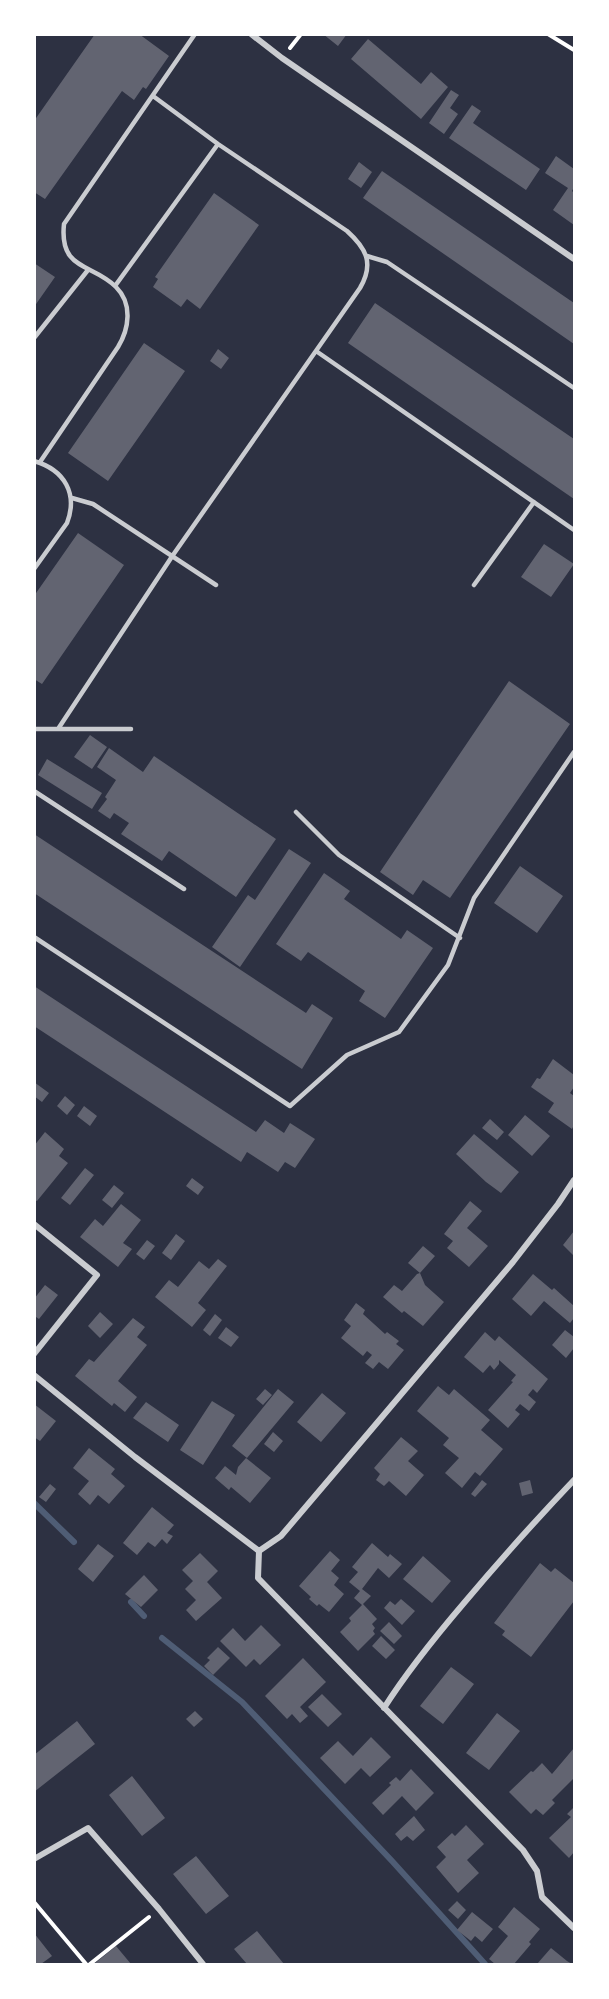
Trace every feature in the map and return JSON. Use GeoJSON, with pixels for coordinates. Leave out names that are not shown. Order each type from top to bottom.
{"type":"FeatureCollection","features":[{"type":"Feature","properties":{"kind":"street"},"geometry":{"type":"LineString","coordinates":[[251,34],[282,58],[574,259]]}},
{"type":"Feature","properties":{"kind":"street"},"geometry":{"type":"LineString","coordinates":[[259,1551],[281,1536],[349,1457],[513,1262],[574,1180]]}},
{"type":"Feature","properties":{"kind":"street"},"geometry":{"type":"LineString","coordinates":[[34,1224],[97,1275],[34,1354]]}},
{"type":"Feature","properties":{"kind":"street"},"geometry":{"type":"LineString","coordinates":[[34,1375],[135,1457],[259,1551]]}},
{"type":"Feature","properties":{"kind":"street"},"geometry":{"type":"LineString","coordinates":[[384,1708],[401,1680],[424,1650],[521,1536],[574,1480]]}},
{"type":"Feature","properties":{"kind":"street"},"geometry":{"type":"LineString","coordinates":[[259,1551],[258,1578],[523,1850],[537,1871],[542,1897],[574,1928]]}},
{"type":"Feature","properties":{"kind":"street"},"geometry":{"type":"LineString","coordinates":[[34,1858],[88,1828],[159,1909],[203,1965]]}},
{"type":"Feature","properties":{"kind":"lane"},"geometry":{"type":"LineString","coordinates":[[34,569],[67,524],[72,498],[66,483],[37,462],[124,337],[128,325],[125,302],[115,286],[76,262],[67,250],[63,238],[64,224],[195,34]]}},
{"type":"Feature","properties":{"kind":"lane"},"geometry":{"type":"LineString","coordinates":[[58,729],[173,555],[365,278],[366,256],[360,243],[348,231],[218,144],[153,96]]}},
{"type":"Feature","properties":{"kind":"lane"},"geometry":{"type":"LineString","coordinates":[[115,286],[218,144]]}},
{"type":"Feature","properties":{"kind":"lane"},"geometry":{"type":"LineString","coordinates":[[366,256],[387,262],[574,388]]}},
{"type":"Feature","properties":{"kind":"lane"},"geometry":{"type":"LineString","coordinates":[[34,338],[88,270]]}},
{"type":"Feature","properties":{"kind":"lane"},"geometry":{"type":"LineString","coordinates":[[316,351],[574,530]]}},
{"type":"Feature","properties":{"kind":"lane"},"geometry":{"type":"LineString","coordinates":[[72,498],[93,504],[216,585]]}},
{"type":"Feature","properties":{"kind":"lane"},"geometry":{"type":"LineString","coordinates":[[474,585],[534,502]]}},
{"type":"Feature","properties":{"kind":"lane"},"geometry":{"type":"LineString","coordinates":[[34,729],[131,729]]}},
{"type":"Feature","properties":{"kind":"lane"},"geometry":{"type":"LineString","coordinates":[[34,937],[290,1106],[346,1055],[399,1032],[448,965],[474,898],[574,752]]}},
{"type":"Feature","properties":{"kind":"lane"},"geometry":{"type":"LineString","coordinates":[[34,791],[184,889]]}},
{"type":"Feature","properties":{"kind":"lane"},"geometry":{"type":"LineString","coordinates":[[296,812],[339,855],[460,938]]}},
{"type":"Feature","properties":{"kind":"path"},"geometry":{"type":"LineString","coordinates":[[548,34],[574,50]]}},
{"type":"Feature","properties":{"kind":"path"},"geometry":{"type":"LineString","coordinates":[[34,1902],[88,1965],[159,1909]]}},
{"type":"Feature","properties":{"kind":"building"},"geometry":{"type":"Polygon","coordinates":[[[95,34],[139,34],[169,56],[146,89],[143,87],[134,100],[122,91],[45,199],[34,192],[34,121],[95,34]]]}},
{"type":"Feature","properties":{"kind":"building"},"geometry":{"type":"Polygon","coordinates":[[[323,34],[347,34],[338,46],[323,34]]]}},
{"type":"Feature","properties":{"kind":"building"},"geometry":{"type":"Polygon","coordinates":[[[368,39],[421,84],[431,72],[448,87],[421,119],[351,59],[368,39]]]}},
{"type":"Feature","properties":{"kind":"building"},"geometry":{"type":"Polygon","coordinates":[[[451,90],[459,95],[450,108],[458,114],[444,134],[429,123],[451,90]]]}},
{"type":"Feature","properties":{"kind":"building"},"geometry":{"type":"Polygon","coordinates":[[[472,105],[481,111],[473,123],[540,169],[526,190],[449,138],[472,105]]]}},
{"type":"Feature","properties":{"kind":"building"},"geometry":{"type":"Polygon","coordinates":[[[556,156],[574,169],[572,191],[574,193],[574,225],[553,210],[568,188],[545,173],[556,156]]]}},
{"type":"Feature","properties":{"kind":"building"},"geometry":{"type":"Polygon","coordinates":[[[359,162],[372,172],[361,188],[348,179],[359,162]]]}},
{"type":"Feature","properties":{"kind":"building"},"geometry":{"type":"Polygon","coordinates":[[[382,171],[574,303],[574,344],[363,198],[382,171]]]}},
{"type":"Feature","properties":{"kind":"building"},"geometry":{"type":"Polygon","coordinates":[[[214,193],[259,225],[200,309],[187,299],[181,307],[153,287],[158,279],[155,277],[214,193]]]}},
{"type":"Feature","properties":{"kind":"building"},"geometry":{"type":"Polygon","coordinates":[[[34,263],[55,277],[34,307],[34,263]]]}},
{"type":"Feature","properties":{"kind":"building"},"geometry":{"type":"Polygon","coordinates":[[[375,303],[574,439],[574,499],[348,343],[375,303]]]}},
{"type":"Feature","properties":{"kind":"building"},"geometry":{"type":"Polygon","coordinates":[[[144,343],[185,371],[108,481],[68,453],[144,343]]]}},
{"type":"Feature","properties":{"kind":"building"},"geometry":{"type":"Polygon","coordinates":[[[218,349],[229,358],[221,369],[210,361],[218,349]]]}},
{"type":"Feature","properties":{"kind":"building"},"geometry":{"type":"Polygon","coordinates":[[[78,533],[124,565],[42,684],[34,679],[34,596],[78,533]]]}},
{"type":"Feature","properties":{"kind":"building"},"geometry":{"type":"Polygon","coordinates":[[[544,544],[574,564],[551,597],[521,577],[544,544]]]}},
{"type":"Feature","properties":{"kind":"building"},"geometry":{"type":"Polygon","coordinates":[[[509,681],[570,724],[450,898],[423,880],[413,895],[380,872],[509,681]]]}},
{"type":"Feature","properties":{"kind":"building"},"geometry":{"type":"Polygon","coordinates":[[[90,735],[107,747],[92,769],[74,757],[90,735]]]}},
{"type":"Feature","properties":{"kind":"building"},"geometry":{"type":"Polygon","coordinates":[[[109,748],[143,772],[154,756],[276,839],[236,897],[169,851],[162,861],[121,834],[129,823],[114,813],[110,819],[98,811],[116,780],[97,767],[109,748]]]}},
{"type":"Feature","properties":{"kind":"building"},"geometry":{"type":"Polygon","coordinates":[[[47,759],[102,793],[92,809],[38,775],[47,759]]]}},
{"type":"Feature","properties":{"kind":"building"},"geometry":{"type":"Polygon","coordinates":[[[34,834],[306,1013],[312,1004],[333,1018],[302,1069],[34,893],[34,834]]]}},
{"type":"Feature","properties":{"kind":"building"},"geometry":{"type":"Polygon","coordinates":[[[289,849],[311,863],[240,967],[212,947],[248,895],[255,900],[289,849]]]}},
{"type":"Feature","properties":{"kind":"building"},"geometry":{"type":"Polygon","coordinates":[[[520,866],[563,896],[537,933],[494,903],[520,866]]]}},
{"type":"Feature","properties":{"kind":"building"},"geometry":{"type":"Polygon","coordinates":[[[324,873],[350,891],[344,899],[401,939],[407,930],[433,948],[385,1018],[359,1001],[365,991],[308,952],[301,961],[276,944],[324,873]]]}},
{"type":"Feature","properties":{"kind":"building"},"geometry":{"type":"Polygon","coordinates":[[[34,986],[256,1132],[265,1120],[284,1133],[290,1123],[315,1139],[295,1168],[285,1162],[278,1172],[247,1152],[241,1162],[34,1026],[34,986]]]}},
{"type":"Feature","properties":{"kind":"building"},"geometry":{"type":"Polygon","coordinates":[[[553,1059],[574,1075],[574,1087],[570,1093],[574,1096],[572,1129],[548,1112],[554,1103],[531,1087],[537,1078],[540,1079],[553,1059]]]}},
{"type":"Feature","properties":{"kind":"building"},"geometry":{"type":"Polygon","coordinates":[[[34,1082],[49,1093],[42,1102],[34,1096],[34,1082]]]}},
{"type":"Feature","properties":{"kind":"building"},"geometry":{"type":"Polygon","coordinates":[[[65,1096],[75,1105],[67,1115],[57,1106],[65,1096]]]}},
{"type":"Feature","properties":{"kind":"building"},"geometry":{"type":"Polygon","coordinates":[[[84,1106],[97,1116],[90,1126],[77,1116],[84,1106]]]}},
{"type":"Feature","properties":{"kind":"building"},"geometry":{"type":"Polygon","coordinates":[[[525,1115],[550,1136],[532,1156],[508,1135],[525,1115]]]}},
{"type":"Feature","properties":{"kind":"building"},"geometry":{"type":"Polygon","coordinates":[[[490,1119],[504,1132],[497,1140],[482,1128],[490,1119]]]}},
{"type":"Feature","properties":{"kind":"building"},"geometry":{"type":"Polygon","coordinates":[[[45,1132],[64,1149],[59,1156],[68,1163],[37,1201],[34,1200],[34,1146],[45,1132]]]}},
{"type":"Feature","properties":{"kind":"building"},"geometry":{"type":"Polygon","coordinates":[[[474,1134],[519,1172],[501,1193],[456,1154],[474,1134]]]}},
{"type":"Feature","properties":{"kind":"building"},"geometry":{"type":"Polygon","coordinates":[[[85,1168],[94,1175],[70,1205],[61,1198],[85,1168]]]}},
{"type":"Feature","properties":{"kind":"building"},"geometry":{"type":"Polygon","coordinates":[[[192,1178],[204,1187],[198,1195],[186,1186],[192,1178]]]}},
{"type":"Feature","properties":{"kind":"building"},"geometry":{"type":"Polygon","coordinates":[[[114,1185],[124,1193],[112,1208],[102,1200],[114,1185]]]}},
{"type":"Feature","properties":{"kind":"building"},"geometry":{"type":"Polygon","coordinates":[[[470,1201],[482,1211],[467,1228],[488,1246],[469,1267],[447,1248],[453,1241],[444,1234],[470,1201]]]}},
{"type":"Feature","properties":{"kind":"building"},"geometry":{"type":"Polygon","coordinates":[[[121,1204],[141,1220],[123,1243],[132,1249],[118,1267],[80,1237],[95,1219],[103,1226],[121,1204]]]}},
{"type":"Feature","properties":{"kind":"building"},"geometry":{"type":"Polygon","coordinates":[[[574,1231],[574,1256],[563,1245],[574,1231]]]}},
{"type":"Feature","properties":{"kind":"building"},"geometry":{"type":"Polygon","coordinates":[[[176,1234],[185,1241],[171,1260],[162,1253],[176,1234]]]}},
{"type":"Feature","properties":{"kind":"building"},"geometry":{"type":"Polygon","coordinates":[[[147,1240],[155,1246],[144,1260],[136,1254],[147,1240]]]}},
{"type":"Feature","properties":{"kind":"building"},"geometry":{"type":"Polygon","coordinates":[[[423,1246],[435,1256],[420,1273],[408,1263],[423,1246]]]}},
{"type":"Feature","properties":{"kind":"building"},"geometry":{"type":"Polygon","coordinates":[[[218,1259],[227,1266],[198,1303],[206,1310],[192,1327],[155,1297],[169,1280],[178,1287],[199,1261],[209,1269],[218,1259]]]}},
{"type":"Feature","properties":{"kind":"building"},"geometry":{"type":"Polygon","coordinates":[[[420,1273],[425,1285],[444,1302],[423,1326],[404,1311],[402,1313],[383,1297],[394,1285],[402,1291],[420,1273]]]}},
{"type":"Feature","properties":{"kind":"building"},"geometry":{"type":"Polygon","coordinates":[[[533,1274],[552,1290],[554,1288],[574,1306],[574,1318],[570,1323],[544,1301],[531,1316],[512,1299],[533,1274]]]}},
{"type":"Feature","properties":{"kind":"building"},"geometry":{"type":"Polygon","coordinates":[[[45,1285],[58,1295],[39,1319],[36,1317],[34,1319],[34,1299],[45,1285]]]}},
{"type":"Feature","properties":{"kind":"building"},"geometry":{"type":"Polygon","coordinates":[[[356,1303],[365,1310],[363,1314],[385,1334],[387,1332],[399,1341],[396,1344],[404,1350],[388,1369],[379,1362],[373,1369],[365,1363],[372,1355],[367,1351],[363,1356],[341,1338],[351,1326],[344,1320],[356,1303]]]}},
{"type":"Feature","properties":{"kind":"building"},"geometry":{"type":"Polygon","coordinates":[[[100,1312],[113,1324],[100,1338],[88,1326],[100,1312]]]}},
{"type":"Feature","properties":{"kind":"building"},"geometry":{"type":"Polygon","coordinates":[[[215,1314],[222,1320],[210,1336],[203,1330],[215,1314]]]}},
{"type":"Feature","properties":{"kind":"building"},"geometry":{"type":"Polygon","coordinates":[[[133,1318],[145,1327],[137,1337],[147,1345],[118,1381],[137,1397],[125,1412],[114,1403],[112,1406],[75,1376],[89,1359],[94,1362],[133,1318]]]}},
{"type":"Feature","properties":{"kind":"building"},"geometry":{"type":"Polygon","coordinates":[[[226,1327],[239,1337],[231,1347],[218,1338],[226,1327]]]}},
{"type":"Feature","properties":{"kind":"building"},"geometry":{"type":"Polygon","coordinates":[[[565,1330],[574,1337],[574,1348],[566,1358],[552,1345],[565,1330]]]}},
{"type":"Feature","properties":{"kind":"building"},"geometry":{"type":"Polygon","coordinates":[[[485,1332],[495,1341],[499,1336],[548,1379],[537,1393],[533,1389],[528,1395],[536,1402],[529,1411],[520,1404],[515,1410],[520,1414],[508,1428],[488,1410],[513,1382],[511,1381],[516,1375],[499,1360],[494,1370],[490,1365],[483,1373],[464,1357],[485,1332]]]}},
{"type":"Feature","properties":{"kind":"building"},"geometry":{"type":"Polygon","coordinates":[[[438,1386],[449,1395],[454,1389],[490,1420],[481,1430],[503,1449],[480,1476],[475,1472],[462,1488],[445,1473],[459,1458],[443,1445],[449,1438],[417,1411],[438,1386]]]}},
{"type":"Feature","properties":{"kind":"building"},"geometry":{"type":"Polygon","coordinates":[[[265,1389],[272,1395],[263,1405],[256,1399],[265,1389]]]}},
{"type":"Feature","properties":{"kind":"building"},"geometry":{"type":"Polygon","coordinates":[[[278,1389],[294,1402],[247,1458],[232,1446],[278,1389]]]}},
{"type":"Feature","properties":{"kind":"building"},"geometry":{"type":"Polygon","coordinates":[[[322,1393],[346,1413],[321,1442],[297,1422],[322,1393]]]}},
{"type":"Feature","properties":{"kind":"building"},"geometry":{"type":"Polygon","coordinates":[[[212,1401],[235,1415],[203,1465],[180,1450],[212,1401]]]}},
{"type":"Feature","properties":{"kind":"building"},"geometry":{"type":"Polygon","coordinates":[[[146,1402],[179,1425],[168,1442],[133,1418],[146,1402]]]}},
{"type":"Feature","properties":{"kind":"building"},"geometry":{"type":"Polygon","coordinates":[[[34,1404],[56,1421],[40,1441],[34,1437],[34,1404]]]}},
{"type":"Feature","properties":{"kind":"building"},"geometry":{"type":"Polygon","coordinates":[[[273,1432],[283,1441],[274,1452],[264,1444],[273,1432]]]}},
{"type":"Feature","properties":{"kind":"building"},"geometry":{"type":"Polygon","coordinates":[[[401,1437],[418,1451],[408,1461],[424,1475],[406,1496],[389,1481],[384,1486],[376,1480],[380,1474],[374,1468],[401,1437]]]}},
{"type":"Feature","properties":{"kind":"building"},"geometry":{"type":"Polygon","coordinates":[[[89,1448],[115,1469],[111,1474],[125,1486],[109,1504],[98,1495],[90,1505],[78,1494],[89,1481],[73,1468],[89,1448]]]}},
{"type":"Feature","properties":{"kind":"building"},"geometry":{"type":"Polygon","coordinates":[[[246,1458],[271,1478],[250,1503],[231,1487],[229,1490],[215,1478],[225,1466],[236,1475],[238,1467],[246,1458]]]}},
{"type":"Feature","properties":{"kind":"building"},"geometry":{"type":"Polygon","coordinates":[[[482,1480],[487,1484],[475,1497],[471,1494],[482,1480]]]}},
{"type":"Feature","properties":{"kind":"building"},"geometry":{"type":"Polygon","coordinates":[[[530,1480],[533,1493],[522,1496],[519,1483],[530,1480]]]}},
{"type":"Feature","properties":{"kind":"building"},"geometry":{"type":"Polygon","coordinates":[[[50,1484],[56,1489],[46,1502],[39,1497],[50,1484]]]}},
{"type":"Feature","properties":{"kind":"building"},"geometry":{"type":"Polygon","coordinates":[[[152,1507],[174,1525],[167,1533],[173,1536],[167,1544],[162,1539],[155,1547],[148,1542],[137,1555],[123,1543],[152,1507]]]}},
{"type":"Feature","properties":{"kind":"building"},"geometry":{"type":"Polygon","coordinates":[[[372,1543],[388,1557],[390,1554],[402,1564],[389,1578],[378,1568],[362,1589],[371,1596],[363,1604],[377,1619],[372,1624],[375,1634],[358,1651],[340,1632],[351,1621],[349,1618],[362,1605],[354,1598],[360,1591],[349,1582],[358,1572],[352,1567],[372,1543]]]}},
{"type":"Feature","properties":{"kind":"building"},"geometry":{"type":"Polygon","coordinates":[[[98,1544],[114,1556],[93,1582],[78,1569],[98,1544]]]}},
{"type":"Feature","properties":{"kind":"building"},"geometry":{"type":"Polygon","coordinates":[[[330,1551],[340,1560],[331,1571],[339,1578],[334,1585],[344,1594],[329,1612],[319,1604],[317,1606],[299,1586],[330,1551]]]}},
{"type":"Feature","properties":{"kind":"building"},"geometry":{"type":"Polygon","coordinates":[[[200,1553],[218,1571],[207,1582],[222,1598],[196,1621],[186,1610],[196,1600],[185,1589],[193,1581],[182,1570],[200,1553]]]}},
{"type":"Feature","properties":{"kind":"building"},"geometry":{"type":"Polygon","coordinates":[[[423,1556],[451,1581],[432,1603],[403,1579],[423,1556]]]}},
{"type":"Feature","properties":{"kind":"building"},"geometry":{"type":"Polygon","coordinates":[[[540,1563],[551,1572],[555,1568],[574,1583],[574,1601],[531,1657],[502,1635],[505,1631],[494,1623],[540,1563]]]}},
{"type":"Feature","properties":{"kind":"building"},"geometry":{"type":"Polygon","coordinates":[[[144,1575],[158,1590],[141,1607],[125,1594],[144,1575]]]}},
{"type":"Feature","properties":{"kind":"building"},"geometry":{"type":"Polygon","coordinates":[[[401,1599],[415,1611],[402,1625],[384,1608],[390,1601],[395,1605],[401,1599]]]}},
{"type":"Feature","properties":{"kind":"building"},"geometry":{"type":"Polygon","coordinates":[[[389,1622],[402,1636],[394,1644],[380,1631],[389,1622]]]}},
{"type":"Feature","properties":{"kind":"building"},"geometry":{"type":"Polygon","coordinates":[[[261,1625],[281,1645],[260,1665],[254,1659],[246,1667],[220,1641],[233,1628],[245,1641],[261,1625]]]}},
{"type":"Feature","properties":{"kind":"building"},"geometry":{"type":"Polygon","coordinates":[[[381,1636],[395,1650],[386,1659],[372,1646],[381,1636]]]}},
{"type":"Feature","properties":{"kind":"building"},"geometry":{"type":"Polygon","coordinates":[[[218,1647],[230,1658],[213,1675],[204,1666],[210,1660],[207,1658],[218,1647]]]}},
{"type":"Feature","properties":{"kind":"building"},"geometry":{"type":"Polygon","coordinates":[[[303,1658],[326,1682],[300,1707],[308,1716],[300,1723],[292,1714],[287,1719],[265,1696],[303,1658]]]}},
{"type":"Feature","properties":{"kind":"building"},"geometry":{"type":"Polygon","coordinates":[[[451,1667],[474,1684],[443,1724],[420,1706],[451,1667]]]}},
{"type":"Feature","properties":{"kind":"building"},"geometry":{"type":"Polygon","coordinates":[[[322,1694],[342,1714],[328,1727],[308,1707],[322,1694]]]}},
{"type":"Feature","properties":{"kind":"building"},"geometry":{"type":"Polygon","coordinates":[[[195,1711],[203,1719],[194,1727],[186,1719],[195,1711]]]}},
{"type":"Feature","properties":{"kind":"building"},"geometry":{"type":"Polygon","coordinates":[[[497,1713],[520,1731],[489,1770],[466,1753],[497,1713]]]}},
{"type":"Feature","properties":{"kind":"building"},"geometry":{"type":"Polygon","coordinates":[[[77,1721],[95,1744],[34,1792],[34,1755],[77,1721]]]}},
{"type":"Feature","properties":{"kind":"building"},"geometry":{"type":"Polygon","coordinates":[[[371,1737],[391,1757],[370,1777],[361,1768],[345,1784],[320,1758],[338,1741],[353,1756],[371,1737]]]}},
{"type":"Feature","properties":{"kind":"building"},"geometry":{"type":"Polygon","coordinates":[[[574,1748],[574,1778],[552,1800],[555,1803],[543,1815],[536,1809],[531,1814],[509,1792],[542,1763],[552,1774],[574,1748]]]}},
{"type":"Feature","properties":{"kind":"building"},"geometry":{"type":"Polygon","coordinates":[[[411,1769],[434,1793],[416,1811],[402,1796],[383,1815],[372,1803],[391,1785],[389,1783],[396,1777],[400,1781],[411,1769]]]}},
{"type":"Feature","properties":{"kind":"building"},"geometry":{"type":"Polygon","coordinates":[[[132,1776],[165,1818],[142,1836],[109,1795],[132,1776]]]}},
{"type":"Feature","properties":{"kind":"building"},"geometry":{"type":"Polygon","coordinates":[[[574,1807],[574,1852],[569,1858],[549,1838],[571,1817],[567,1814],[574,1807]]]}},
{"type":"Feature","properties":{"kind":"building"},"geometry":{"type":"Polygon","coordinates":[[[414,1816],[425,1830],[413,1841],[407,1836],[401,1841],[395,1834],[414,1816]]]}},
{"type":"Feature","properties":{"kind":"building"},"geometry":{"type":"Polygon","coordinates":[[[466,1825],[484,1844],[467,1860],[479,1873],[458,1893],[436,1867],[446,1857],[437,1847],[452,1833],[455,1836],[466,1825]]]}},
{"type":"Feature","properties":{"kind":"building"},"geometry":{"type":"Polygon","coordinates":[[[196,1856],[229,1896],[206,1914],[173,1874],[196,1856]]]}},
{"type":"Feature","properties":{"kind":"building"},"geometry":{"type":"Polygon","coordinates":[[[457,1901],[466,1910],[458,1919],[448,1910],[457,1901]]]}},
{"type":"Feature","properties":{"kind":"building"},"geometry":{"type":"Polygon","coordinates":[[[514,1907],[540,1929],[514,1964],[495,1964],[489,1959],[508,1936],[498,1927],[514,1907]]]}},
{"type":"Feature","properties":{"kind":"building"},"geometry":{"type":"Polygon","coordinates":[[[472,1912],[493,1929],[482,1942],[475,1936],[471,1941],[457,1930],[472,1912]]]}},
{"type":"Feature","properties":{"kind":"building"},"geometry":{"type":"Polygon","coordinates":[[[257,1931],[284,1964],[247,1964],[234,1949],[257,1931]]]}},
{"type":"Feature","properties":{"kind":"building"},"geometry":{"type":"Polygon","coordinates":[[[34,1933],[52,1956],[41,1964],[34,1964],[34,1933]]]}},
{"type":"Feature","properties":{"kind":"building"},"geometry":{"type":"Polygon","coordinates":[[[116,1946],[131,1964],[94,1964],[116,1946]]]}},
{"type":"Feature","properties":{"kind":"building"},"geometry":{"type":"Polygon","coordinates":[[[551,1948],[567,1961],[572,1964],[537,1964],[551,1948]]]}},
{"type":"Feature","properties":{"kind":"waterway"},"geometry":{"type":"LineString","coordinates":[[34,1503],[74,1542]]}},
{"type":"Feature","properties":{"kind":"waterway"},"geometry":{"type":"LineString","coordinates":[[131,1602],[144,1616]]}},
{"type":"Feature","properties":{"kind":"waterway"},"geometry":{"type":"LineString","coordinates":[[162,1638],[242,1702],[392,1861],[485,1964]]}}]}
